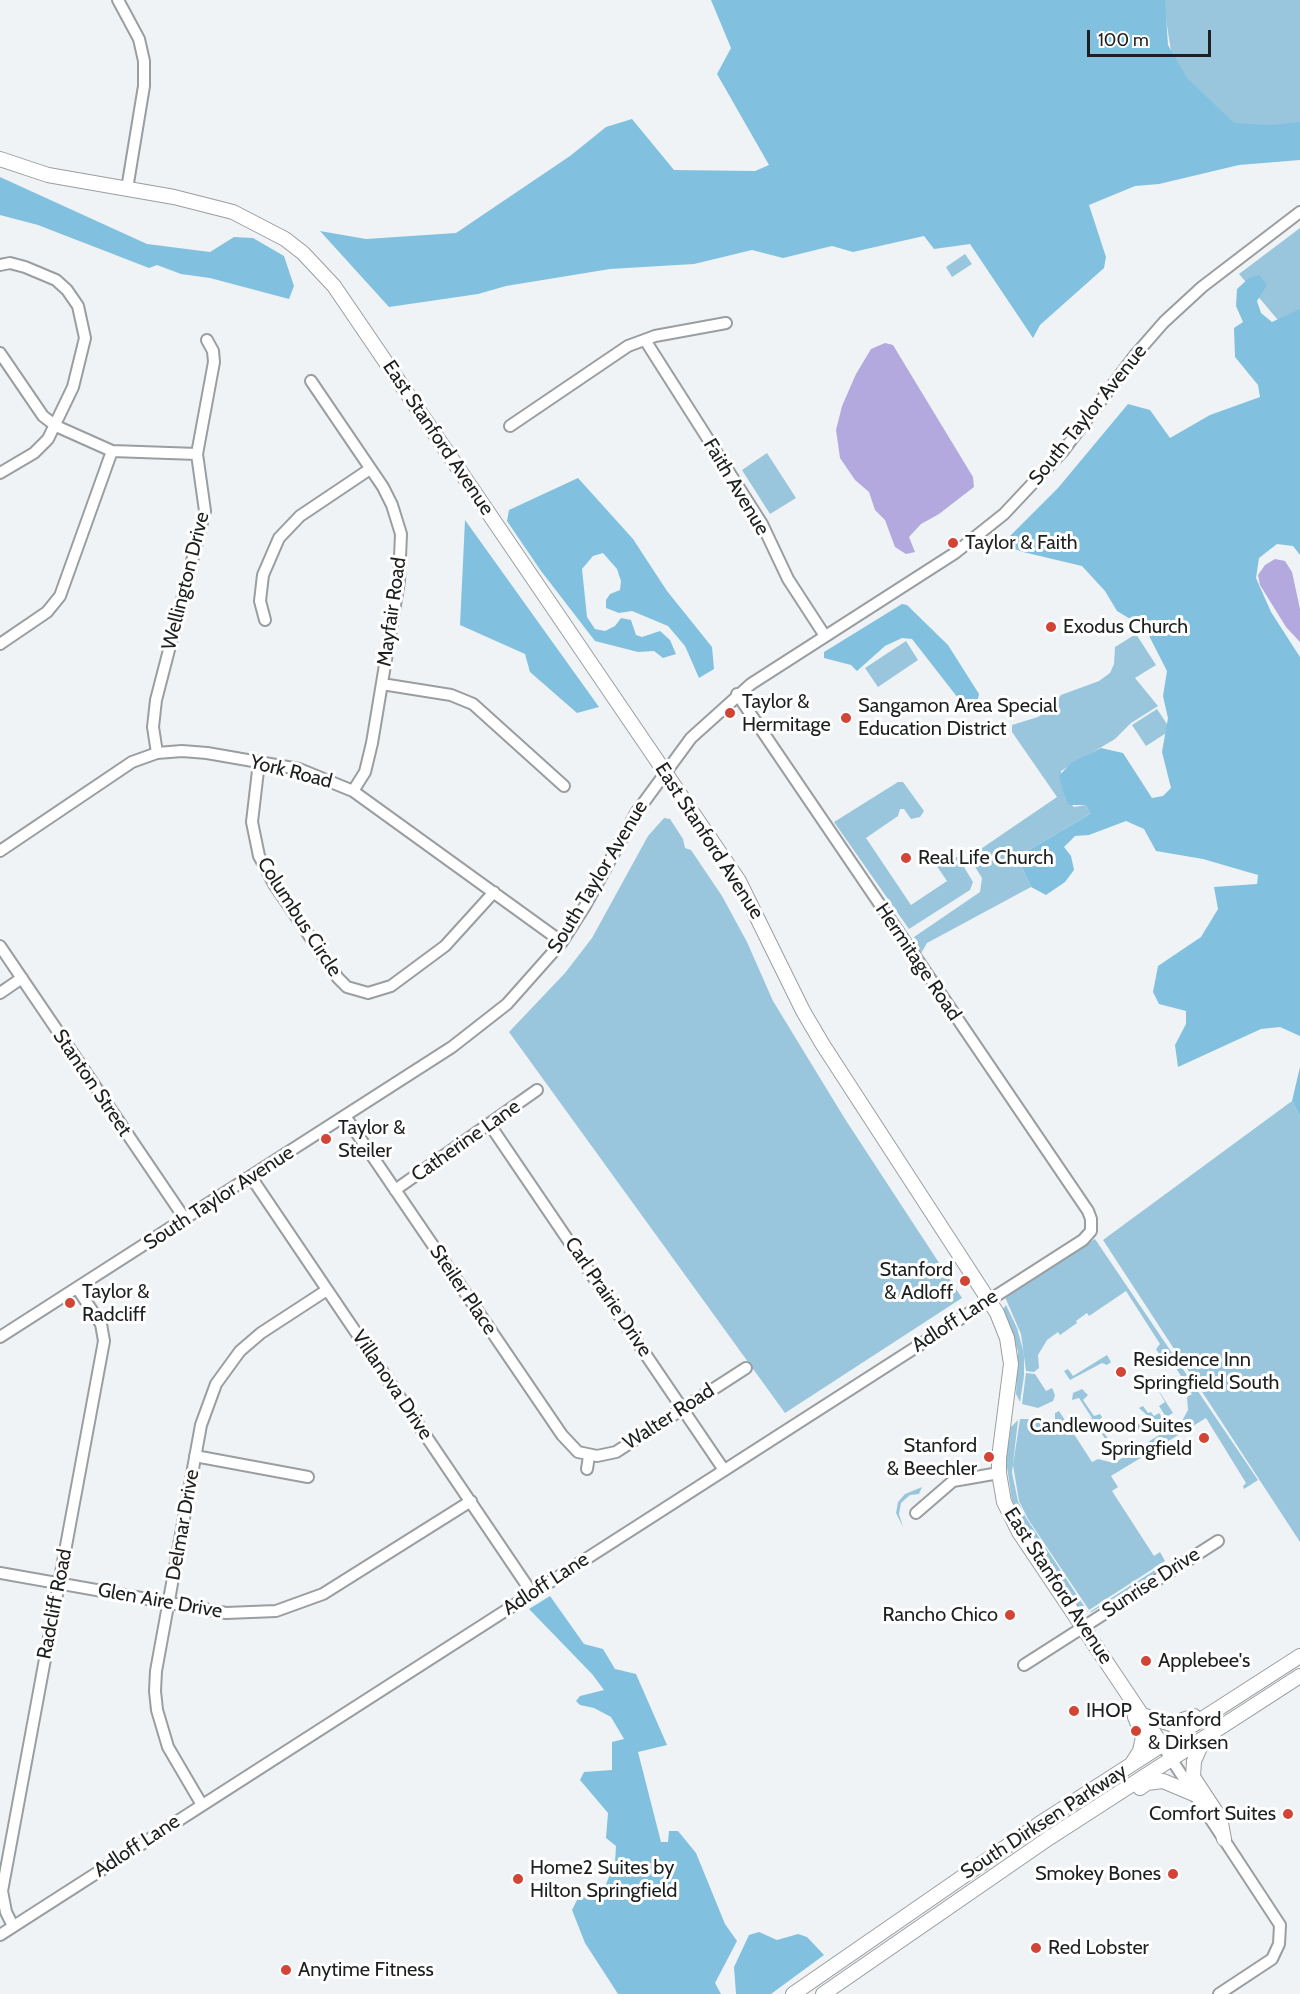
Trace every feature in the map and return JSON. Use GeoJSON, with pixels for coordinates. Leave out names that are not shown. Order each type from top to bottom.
{"type":"FeatureCollection","features":[{"type":"Feature","properties":{"kind":"main road","name":"East Stanford Avenue"},"geometry":{"type":"LineString","coordinates":[[0,159],[48,176],[211,205],[241,215],[285,239],[319,269],[352,312],[739,881],[803,1011],[823,1045],[988,1299],[1007,1338],[1011,1364],[999,1473],[1004,1502],[1013,1521],[1162,1745]]}},
{"type":"Feature","properties":{"kind":"main road","name":"South Dirksen Parkway"},"geometry":{"type":"LineString","coordinates":[[793,1994],[971,1869],[1300,1656]]}},
{"type":"Feature","properties":{"kind":"main road","name":"South Dirksen Parkway"},"geometry":{"type":"LineString","coordinates":[[823,1994],[1087,1814],[1300,1676]]}},
{"type":"Feature","properties":{"kind":"main road"},"geometry":{"type":"LineString","coordinates":[[1119,1680],[1124,1701],[1143,1732],[1140,1751],[1131,1765]]}},
{"type":"Feature","properties":{"kind":"main road"},"geometry":{"type":"LineString","coordinates":[[1142,1715],[1160,1722],[1178,1723],[1187,1720],[1227,1694],[1254,1685]]}},
{"type":"Feature","properties":{"kind":"main road"},"geometry":{"type":"LineString","coordinates":[[1204,1738],[1194,1761],[1192,1773],[1220,1818],[1224,1839]]}},
{"type":"Feature","properties":{"kind":"main road"},"geometry":{"type":"LineString","coordinates":[[1087,1814],[1112,1806],[1155,1781],[1166,1781],[1194,1794]]}},
{"type":"Feature","properties":{"kind":"street"},"geometry":{"type":"LineString","coordinates":[[118,0],[139,39],[144,61],[144,86],[128,189]]}},
{"type":"Feature","properties":{"kind":"street","name":"South Taylor Avenue"},"geometry":{"type":"LineString","coordinates":[[0,1337],[251,1177],[488,1021],[524,987],[562,942],[585,906],[636,813],[664,771],[691,738],[737,694],[955,553],[1004,514],[1064,451],[1136,354],[1164,322],[1202,287],[1300,212]]}},
{"type":"Feature","properties":{"kind":"street"},"geometry":{"type":"LineString","coordinates":[[0,265],[10,263],[43,273],[68,290],[83,304],[85,327],[85,348],[73,387],[56,426],[48,439],[33,453],[0,473]]}},
{"type":"Feature","properties":{"kind":"street"},"geometry":{"type":"LineString","coordinates":[[510,426],[617,354],[645,340],[726,323]]}},
{"type":"Feature","properties":{"kind":"street","name":"Wellington Drive"},"geometry":{"type":"LineString","coordinates":[[157,753],[153,727],[156,700],[205,511],[197,454],[214,362],[213,351],[207,340]]}},
{"type":"Feature","properties":{"kind":"street","name":"Faith Avenue"},"geometry":{"type":"LineString","coordinates":[[645,340],[762,524],[788,579],[825,636]]}},
{"type":"Feature","properties":{"kind":"street"},"geometry":{"type":"LineString","coordinates":[[0,353],[43,416],[56,426],[112,451],[197,454]]}},
{"type":"Feature","properties":{"kind":"street","name":"Mayfair Road"},"geometry":{"type":"LineString","coordinates":[[311,381],[392,505],[399,523],[402,543],[399,581],[369,759],[354,791]]}},
{"type":"Feature","properties":{"kind":"street"},"geometry":{"type":"LineString","coordinates":[[0,644],[47,612],[60,596],[112,451]]}},
{"type":"Feature","properties":{"kind":"street"},"geometry":{"type":"LineString","coordinates":[[265,620],[260,601],[263,575],[279,538],[300,516],[370,469]]}},
{"type":"Feature","properties":{"kind":"street"},"geometry":{"type":"LineString","coordinates":[[382,684],[451,695],[473,704],[564,786]]}},
{"type":"Feature","properties":{"kind":"street","name":"Hermitage Road"},"geometry":{"type":"LineString","coordinates":[[737,694],[1088,1211],[1091,1231]]}},
{"type":"Feature","properties":{"kind":"street","name":"York Road"},"geometry":{"type":"LineString","coordinates":[[0,851],[121,768],[157,753],[182,750],[259,762],[316,774],[354,791],[562,942]]}},
{"type":"Feature","properties":{"kind":"street","name":"Columbus Circle"},"geometry":{"type":"LineString","coordinates":[[259,762],[252,822],[255,846],[268,876],[342,983],[352,990],[368,993],[392,986],[445,945],[494,892]]}},
{"type":"Feature","properties":{"kind":"street","name":"Stanton Street"},"geometry":{"type":"LineString","coordinates":[[0,946],[185,1219]]}},
{"type":"Feature","properties":{"kind":"street"},"geometry":{"type":"LineString","coordinates":[[0,993],[22,978]]}},
{"type":"Feature","properties":{"kind":"street","name":"Catherine Lane"},"geometry":{"type":"LineString","coordinates":[[395,1190],[537,1090]]}},
{"type":"Feature","properties":{"kind":"street","name":"Steiler Place"},"geometry":{"type":"LineString","coordinates":[[345,1116],[568,1443],[578,1452],[589,1456]]}},
{"type":"Feature","properties":{"kind":"street","name":"Carl Prairie Drive"},"geometry":{"type":"LineString","coordinates":[[490,1125],[724,1470]]}},
{"type":"Feature","properties":{"kind":"street","name":"Villanova Drive"},"geometry":{"type":"LineString","coordinates":[[251,1177],[532,1593]]}},
{"type":"Feature","properties":{"kind":"street","name":"Adloff Lane"},"geometry":{"type":"LineString","coordinates":[[0,1935],[1083,1240],[1091,1231]]}},
{"type":"Feature","properties":{"kind":"street","name":"Radcliff Road"},"geometry":{"type":"LineString","coordinates":[[13,1926],[6,1912],[2,1891],[104,1341],[101,1324],[77,1288]]}},
{"type":"Feature","properties":{"kind":"street","name":"Delmar Drive"},"geometry":{"type":"LineString","coordinates":[[202,1805],[168,1747],[157,1710],[156,1671],[195,1456],[207,1405],[227,1366],[252,1340],[327,1290]]}},
{"type":"Feature","properties":{"kind":"street","name":"Walter Road"},"geometry":{"type":"LineString","coordinates":[[589,1456],[604,1456],[616,1452],[746,1368]]}},
{"type":"Feature","properties":{"kind":"street"},"geometry":{"type":"LineString","coordinates":[[195,1456],[308,1477]]}},
{"type":"Feature","properties":{"kind":"street"},"geometry":{"type":"LineString","coordinates":[[587,1469],[589,1456]]}},
{"type":"Feature","properties":{"kind":"street"},"geometry":{"type":"LineString","coordinates":[[916,1513],[953,1481],[999,1473]]}},
{"type":"Feature","properties":{"kind":"street","name":"Glen Aire Drive"},"geometry":{"type":"LineString","coordinates":[[0,1573],[226,1613],[253,1614],[276,1611],[323,1594],[471,1501]]}},
{"type":"Feature","properties":{"kind":"street","name":"Sunrise Drive"},"geometry":{"type":"LineString","coordinates":[[1024,1665],[1218,1541]]}},
{"type":"Feature","properties":{"kind":"street"},"geometry":{"type":"LineString","coordinates":[[1162,1745],[1275,1915],[1281,1934],[1272,1959],[1220,1994]]}},
{"type":"Feature","properties":{"kind":"shaded area"},"geometry":{"type":"Polygon","coordinates":[[[711,0],[1165,0],[1168,45],[1187,78],[1234,123],[1271,125],[1300,122],[1300,160],[1239,165],[1159,184],[1135,186],[1089,205],[1106,257],[1104,268],[1040,325],[1033,338],[970,244],[934,249],[924,236],[853,252],[832,246],[783,258],[752,250],[694,264],[610,269],[506,286],[478,294],[389,307],[320,231],[366,239],[456,233],[570,156],[606,127],[632,119],[674,170],[755,171],[769,165],[717,74],[731,48],[711,0]]]}},
{"type":"Feature","properties":{"kind":"shaded area"},"geometry":{"type":"Polygon","coordinates":[[[1163,0],[1300,0],[1300,142],[1237,150],[1173,64],[1163,0]]]}},
{"type":"Feature","properties":{"kind":"shaded area"},"geometry":{"type":"Polygon","coordinates":[[[0,177],[147,244],[210,252],[234,237],[253,238],[284,256],[294,286],[289,299],[210,278],[181,274],[157,265],[149,268],[38,225],[0,215],[0,177]]]}},
{"type":"Feature","properties":{"kind":"shaded area"},"geometry":{"type":"Polygon","coordinates":[[[1300,228],[1300,346],[1239,274],[1300,228]]]}},
{"type":"Feature","properties":{"kind":"shaded area"},"geometry":{"type":"Polygon","coordinates":[[[965,254],[972,264],[952,277],[946,267],[965,254]]]}},
{"type":"Feature","properties":{"kind":"shaded area"},"geometry":{"type":"Polygon","coordinates":[[[1259,275],[1267,285],[1257,301],[1261,313],[1272,322],[1300,309],[1300,555],[1293,546],[1277,544],[1259,558],[1256,578],[1271,612],[1300,657],[1300,1036],[1280,1027],[1261,1029],[1178,1067],[1175,1045],[1186,1024],[1186,1011],[1159,1004],[1153,992],[1158,966],[1201,937],[1218,909],[1214,887],[1257,884],[1258,875],[1203,859],[1156,851],[1144,829],[1126,821],[1089,835],[1075,836],[1064,847],[1071,856],[1074,870],[1065,882],[1046,895],[1031,887],[1017,857],[1090,814],[1086,805],[1069,805],[1065,798],[1059,776],[1071,763],[1101,748],[1123,753],[1152,798],[1163,796],[1171,788],[1162,752],[1168,718],[1163,696],[1167,671],[1145,628],[1117,611],[1105,591],[1082,566],[1023,552],[1002,544],[1058,488],[1128,404],[1150,410],[1170,438],[1210,415],[1260,397],[1258,385],[1235,357],[1234,328],[1243,322],[1236,306],[1237,289],[1249,278],[1259,275]]]}},
{"type":"Feature","properties":{"kind":"shaded area"},"geometry":{"type":"Polygon","coordinates":[[[885,343],[893,345],[973,477],[974,487],[939,514],[921,524],[909,537],[915,552],[906,554],[895,547],[885,520],[875,510],[869,492],[855,480],[840,458],[836,430],[842,406],[856,374],[871,349],[885,343]]]}},
{"type":"Feature","properties":{"kind":"shaded area"},"geometry":{"type":"Polygon","coordinates":[[[767,453],[796,498],[770,514],[742,470],[767,453]]]}},
{"type":"Feature","properties":{"kind":"shaded area"},"geometry":{"type":"Polygon","coordinates":[[[578,478],[633,539],[667,591],[712,647],[714,669],[699,678],[685,646],[668,626],[632,611],[619,613],[606,608],[606,600],[610,594],[620,590],[621,581],[617,569],[603,553],[593,556],[582,569],[587,617],[595,629],[605,631],[615,626],[621,618],[631,620],[636,635],[642,637],[660,631],[670,640],[676,654],[663,658],[654,651],[638,652],[595,641],[541,571],[507,521],[509,510],[578,478]]]}},
{"type":"Feature","properties":{"kind":"shaded area"},"geometry":{"type":"Polygon","coordinates":[[[465,520],[599,707],[577,713],[530,672],[525,654],[460,625],[465,520]]]}},
{"type":"Feature","properties":{"kind":"shaded area"},"geometry":{"type":"Polygon","coordinates":[[[1275,559],[1285,561],[1292,572],[1300,609],[1300,642],[1286,627],[1260,585],[1258,575],[1265,565],[1275,559]]]}},
{"type":"Feature","properties":{"kind":"shaded area"},"geometry":{"type":"Polygon","coordinates":[[[902,604],[907,605],[948,645],[979,694],[977,703],[965,707],[912,639],[902,638],[885,646],[857,671],[851,665],[824,658],[824,652],[902,604]]]}},
{"type":"Feature","properties":{"kind":"shaded area"},"geometry":{"type":"Polygon","coordinates":[[[1136,634],[1156,665],[1135,678],[1158,706],[1131,723],[1115,739],[1061,771],[1065,798],[1074,807],[1086,805],[1090,814],[1017,857],[1031,887],[927,943],[920,955],[911,944],[913,939],[917,943],[914,937],[980,892],[982,878],[969,857],[1057,797],[1012,732],[1012,725],[1038,717],[1053,707],[1061,695],[1099,681],[1110,673],[1114,664],[1115,647],[1136,634]]]}},
{"type":"Feature","properties":{"kind":"shaded area"},"geometry":{"type":"Polygon","coordinates":[[[906,641],[918,660],[878,687],[865,668],[906,641]]]}},
{"type":"Feature","properties":{"kind":"shaded area"},"geometry":{"type":"Polygon","coordinates":[[[1157,709],[1171,730],[1146,746],[1132,725],[1157,709]]]}},
{"type":"Feature","properties":{"kind":"shaded area"},"geometry":{"type":"Polygon","coordinates":[[[898,782],[903,782],[924,811],[920,817],[911,819],[904,809],[900,809],[898,816],[866,838],[911,905],[947,881],[932,859],[936,852],[943,858],[958,857],[973,882],[970,890],[909,929],[834,822],[898,782]]]}},
{"type":"Feature","properties":{"kind":"shaded area"},"geometry":{"type":"Polygon","coordinates":[[[664,818],[670,819],[683,839],[685,848],[691,850],[722,896],[747,942],[773,1001],[845,1119],[962,1298],[785,1413],[509,1032],[565,973],[592,938],[648,836],[664,818]]]}},
{"type":"Feature","properties":{"kind":"shaded area"},"geometry":{"type":"Polygon","coordinates":[[[1300,1067],[1300,1116],[1292,1101],[1300,1067]]]}},
{"type":"Feature","properties":{"kind":"shaded area"},"geometry":{"type":"Polygon","coordinates":[[[1292,1101],[1300,1116],[1300,1542],[1103,1240],[1292,1101]]]}},
{"type":"Feature","properties":{"kind":"shaded area"},"geometry":{"type":"Polygon","coordinates":[[[1095,1239],[1258,1480],[1244,1489],[1243,1486],[1246,1483],[1206,1418],[1111,1476],[1118,1487],[1112,1491],[1154,1556],[1160,1552],[1165,1561],[1089,1610],[1028,1519],[1019,1501],[1013,1465],[1020,1419],[1043,1419],[1048,1423],[1055,1419],[1055,1413],[1059,1411],[1092,1462],[1098,1459],[1114,1463],[1182,1421],[1188,1410],[1187,1397],[1192,1394],[1171,1360],[1164,1362],[1156,1349],[1160,1344],[1126,1291],[1089,1316],[1087,1313],[1060,1335],[1058,1332],[1047,1340],[1038,1355],[1039,1368],[1034,1372],[1026,1371],[1021,1334],[1005,1297],[1095,1239]]]}},
{"type":"Feature","properties":{"kind":"shaded area"},"geometry":{"type":"Polygon","coordinates":[[[1006,1305],[1017,1328],[1024,1354],[1024,1376],[1020,1402],[1016,1394],[1018,1351],[1003,1309],[1006,1305]]]}},
{"type":"Feature","properties":{"kind":"shaded area"},"geometry":{"type":"Polygon","coordinates":[[[1107,1355],[1111,1362],[1107,1365],[1102,1363],[1070,1380],[1064,1371],[1068,1369],[1073,1376],[1107,1355]]]}},
{"type":"Feature","properties":{"kind":"shaded area"},"geometry":{"type":"Polygon","coordinates":[[[1026,1373],[1035,1374],[1046,1391],[1052,1388],[1055,1395],[1053,1401],[1038,1408],[1022,1404],[1026,1373]]]}},
{"type":"Feature","properties":{"kind":"shaded area"},"geometry":{"type":"Polygon","coordinates":[[[1154,1383],[1173,1413],[1166,1417],[1159,1406],[1165,1402],[1154,1383]]]}},
{"type":"Feature","properties":{"kind":"shaded area"},"geometry":{"type":"Polygon","coordinates":[[[1082,1389],[1088,1395],[1083,1400],[1094,1416],[1100,1414],[1102,1417],[1098,1423],[1112,1445],[1119,1443],[1115,1452],[1108,1453],[1104,1449],[1108,1443],[1095,1424],[1089,1426],[1087,1422],[1092,1418],[1079,1398],[1072,1400],[1073,1393],[1082,1389]]]}},
{"type":"Feature","properties":{"kind":"shaded area"},"geometry":{"type":"Polygon","coordinates":[[[1143,1406],[1148,1413],[1151,1412],[1154,1416],[1159,1413],[1163,1419],[1141,1433],[1136,1426],[1149,1417],[1139,1408],[1143,1406]]]}},
{"type":"Feature","properties":{"kind":"shaded area"},"geometry":{"type":"Polygon","coordinates":[[[1018,1420],[1012,1473],[1018,1501],[1025,1516],[1088,1612],[1078,1606],[1023,1524],[1012,1501],[1006,1460],[1011,1427],[1018,1420]]]}},
{"type":"Feature","properties":{"kind":"shaded area"},"geometry":{"type":"Polygon","coordinates":[[[922,1487],[919,1494],[910,1495],[901,1503],[899,1514],[903,1527],[896,1513],[898,1502],[905,1494],[922,1487]]]}},
{"type":"Feature","properties":{"kind":"shaded area"},"geometry":{"type":"Polygon","coordinates":[[[1166,1563],[1166,1566],[1090,1613],[1091,1611],[1166,1563]]]}},
{"type":"Feature","properties":{"kind":"shaded area"},"geometry":{"type":"Polygon","coordinates":[[[550,1596],[584,1644],[603,1649],[615,1669],[636,1674],[667,1745],[638,1752],[661,1842],[668,1842],[669,1831],[678,1831],[696,1853],[725,1924],[737,1941],[715,1983],[721,1994],[618,1994],[585,1943],[572,1910],[578,1898],[603,1891],[615,1863],[616,1846],[606,1838],[608,1813],[580,1780],[584,1772],[612,1770],[612,1742],[624,1739],[611,1717],[594,1708],[580,1705],[576,1701],[580,1696],[604,1690],[592,1674],[529,1609],[550,1596]]]}},
{"type":"Feature","properties":{"kind":"shaded area"},"geometry":{"type":"Polygon","coordinates":[[[759,1932],[777,1940],[798,1934],[807,1937],[824,1955],[771,1994],[736,1994],[734,1967],[749,1935],[759,1932]]]}},
{"type":"Feature","properties":{"kind":"place","name":"Taylor & Faith"},"geometry":{"type":"Point","coordinates":[953,543]}},
{"type":"Feature","properties":{"kind":"place","name":"Exodus Church"},"geometry":{"type":"Point","coordinates":[1051,627]}},
{"type":"Feature","properties":{"kind":"place","name":"Taylor & Hermitage"},"geometry":{"type":"Point","coordinates":[730,713]}},
{"type":"Feature","properties":{"kind":"place","name":"Sangamon Area Special Education District"},"geometry":{"type":"Point","coordinates":[846,718]}},
{"type":"Feature","properties":{"kind":"place","name":"Real Life Church"},"geometry":{"type":"Point","coordinates":[906,858]}},
{"type":"Feature","properties":{"kind":"place","name":"Taylor & Steiler"},"geometry":{"type":"Point","coordinates":[326,1139]}},
{"type":"Feature","properties":{"kind":"place","name":"Stanford & Adloff"},"geometry":{"type":"Point","coordinates":[965,1281]}},
{"type":"Feature","properties":{"kind":"place","name":"Taylor & Radcliff"},"geometry":{"type":"Point","coordinates":[70,1303]}},
{"type":"Feature","properties":{"kind":"place","name":"Residence Inn Springfield South"},"geometry":{"type":"Point","coordinates":[1121,1372]}},
{"type":"Feature","properties":{"kind":"place","name":"Candlewood Suites Springfield"},"geometry":{"type":"Point","coordinates":[1204,1438]}},
{"type":"Feature","properties":{"kind":"place","name":"Stanford & Beechler"},"geometry":{"type":"Point","coordinates":[989,1457]}},
{"type":"Feature","properties":{"kind":"place","name":"Rancho Chico"},"geometry":{"type":"Point","coordinates":[1010,1615]}},
{"type":"Feature","properties":{"kind":"place","name":"Applebee's"},"geometry":{"type":"Point","coordinates":[1146,1661]}},
{"type":"Feature","properties":{"kind":"place","name":"IHOP"},"geometry":{"type":"Point","coordinates":[1074,1711]}},
{"type":"Feature","properties":{"kind":"place","name":"Stanford & Dirksen"},"geometry":{"type":"Point","coordinates":[1136,1731]}},
{"type":"Feature","properties":{"kind":"place","name":"Comfort Suites"},"geometry":{"type":"Point","coordinates":[1288,1814]}},
{"type":"Feature","properties":{"kind":"place","name":"Smokey Bones"},"geometry":{"type":"Point","coordinates":[1173,1874]}},
{"type":"Feature","properties":{"kind":"place","name":"Home2 Suites by Hilton Springfield"},"geometry":{"type":"Point","coordinates":[518,1879]}},
{"type":"Feature","properties":{"kind":"place","name":"Red Lobster"},"geometry":{"type":"Point","coordinates":[1036,1948]}},
{"type":"Feature","properties":{"kind":"place","name":"Anytime Fitness"},"geometry":{"type":"Point","coordinates":[286,1970]}}]}
